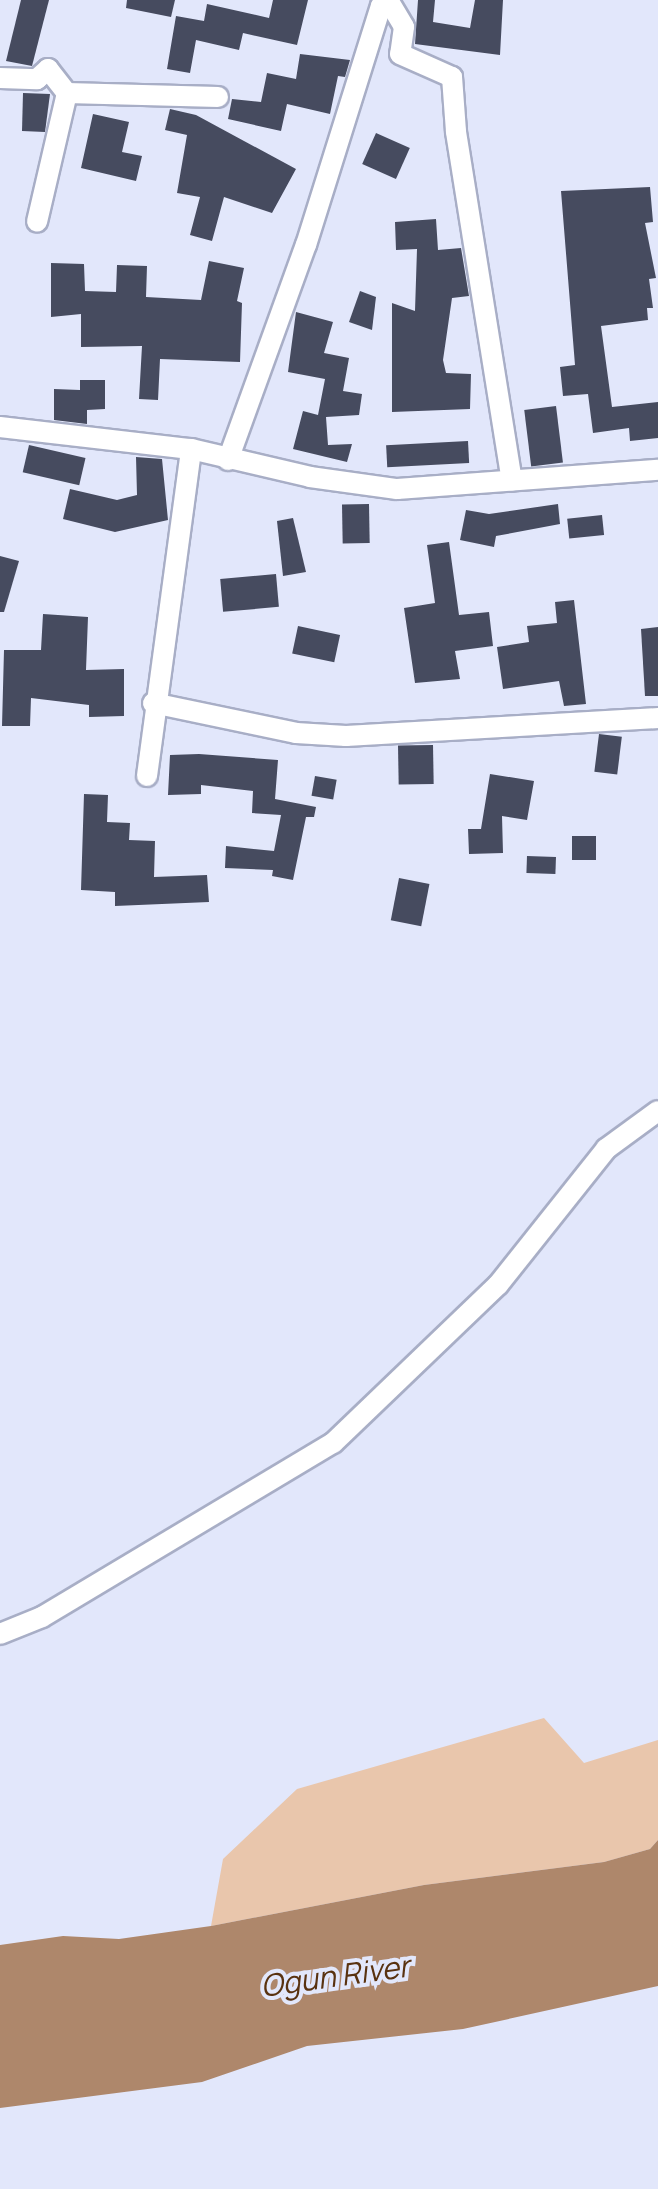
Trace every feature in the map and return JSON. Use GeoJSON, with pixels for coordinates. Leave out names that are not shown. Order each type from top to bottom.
{"type":"FeatureCollection","features":[{"type":"Feature","properties":{"kind":"street"},"geometry":{"type":"LineString","coordinates":[[228,460],[311,230],[381,6],[388,0],[404,27],[400,54],[444,69],[454,85],[456,132],[512,481]]}},
{"type":"Feature","properties":{"kind":"street"},"geometry":{"type":"LineString","coordinates":[[0,78],[37,79],[48,69],[67,93]]}},
{"type":"Feature","properties":{"kind":"street"},"geometry":{"type":"LineString","coordinates":[[67,93],[218,97]]}},
{"type":"Feature","properties":{"kind":"street"},"geometry":{"type":"LineString","coordinates":[[37,222],[67,93]]}},
{"type":"Feature","properties":{"kind":"street"},"geometry":{"type":"LineString","coordinates":[[0,427],[191,449],[228,460],[397,489],[658,470]]}},
{"type":"Feature","properties":{"kind":"street"},"geometry":{"type":"LineString","coordinates":[[147,776],[153,703],[191,449]]}},
{"type":"Feature","properties":{"kind":"street"},"geometry":{"type":"LineString","coordinates":[[153,703],[296,733],[346,736],[658,718]]}},
{"type":"Feature","properties":{"kind":"street"},"geometry":{"type":"LineString","coordinates":[[0,1634],[42,1617],[333,1443],[498,1285],[606,1149],[658,1111]]}},
{"type":"Feature","properties":{"kind":"shaded area"},"geometry":{"type":"Polygon","coordinates":[[[544,1718],[584,1763],[658,1740],[658,1840],[650,1849],[604,1862],[424,1885],[211,1926],[223,1859],[297,1789],[544,1718]]]}},
{"type":"Feature","properties":{"kind":"water","name":"Ogun River"},"geometry":{"type":"Polygon","coordinates":[[[658,1840],[658,1986],[463,2029],[307,2046],[202,2082],[0,2108],[0,1945],[63,1936],[119,1939],[211,1926],[424,1885],[604,1862],[650,1849],[658,1840]]]}},
{"type":"Feature","properties":{"kind":"building"},"geometry":{"type":"Polygon","coordinates":[[[21,0],[49,0],[32,66],[6,61],[21,0]]]}},
{"type":"Feature","properties":{"kind":"building"},"geometry":{"type":"Polygon","coordinates":[[[127,0],[175,0],[171,17],[126,8],[127,0]]]}},
{"type":"Feature","properties":{"kind":"building"},"geometry":{"type":"Polygon","coordinates":[[[273,0],[308,0],[297,45],[243,33],[239,50],[196,40],[190,73],[167,69],[176,16],[204,21],[207,4],[269,18],[273,0]]]}},
{"type":"Feature","properties":{"kind":"building"},"geometry":{"type":"Polygon","coordinates":[[[418,0],[435,0],[433,22],[470,28],[475,0],[503,0],[500,55],[415,44],[418,0]]]}},
{"type":"Feature","properties":{"kind":"building"},"geometry":{"type":"Polygon","coordinates":[[[300,54],[350,60],[345,77],[338,76],[330,114],[287,104],[281,131],[228,119],[232,99],[261,102],[267,73],[296,79],[300,54]]]}},
{"type":"Feature","properties":{"kind":"building"},"geometry":{"type":"Polygon","coordinates":[[[23,93],[50,94],[45,132],[22,131],[23,93]]]}},
{"type":"Feature","properties":{"kind":"building"},"geometry":{"type":"Polygon","coordinates":[[[170,109],[196,115],[296,169],[272,213],[224,197],[212,241],[190,235],[200,197],[177,193],[187,135],[165,130],[170,109]]]}},
{"type":"Feature","properties":{"kind":"building"},"geometry":{"type":"Polygon","coordinates":[[[93,114],[129,122],[122,152],[142,156],[136,181],[81,168],[93,114]]]}},
{"type":"Feature","properties":{"kind":"building"},"geometry":{"type":"Polygon","coordinates":[[[376,133],[410,148],[396,179],[362,164],[376,133]]]}},
{"type":"Feature","properties":{"kind":"building"},"geometry":{"type":"Polygon","coordinates":[[[650,187],[653,222],[645,223],[656,278],[649,279],[653,308],[647,308],[648,320],[601,326],[612,407],[658,402],[658,438],[630,441],[629,428],[593,433],[588,394],[563,396],[560,367],[575,365],[561,191],[650,187]]]}},
{"type":"Feature","properties":{"kind":"building"},"geometry":{"type":"Polygon","coordinates":[[[436,219],[438,250],[461,248],[469,296],[452,298],[443,360],[446,373],[471,374],[470,409],[392,412],[392,303],[415,311],[417,249],[396,250],[395,222],[436,219]]]}},
{"type":"Feature","properties":{"kind":"building"},"geometry":{"type":"Polygon","coordinates":[[[209,261],[244,268],[237,301],[242,303],[240,362],[160,359],[158,400],[139,399],[142,346],[81,347],[81,314],[51,317],[51,263],[84,264],[85,291],[116,292],[117,265],[147,266],[146,297],[201,300],[209,261]]]}},
{"type":"Feature","properties":{"kind":"building"},"geometry":{"type":"Polygon","coordinates":[[[360,291],[376,297],[372,330],[349,322],[360,291]]]}},
{"type":"Feature","properties":{"kind":"building"},"geometry":{"type":"Polygon","coordinates":[[[296,312],[333,322],[324,353],[349,358],[343,391],[362,394],[359,415],[326,417],[328,445],[352,444],[347,462],[293,449],[303,411],[318,415],[325,379],[288,372],[296,312]]]}},
{"type":"Feature","properties":{"kind":"building"},"geometry":{"type":"Polygon","coordinates":[[[80,380],[105,380],[105,409],[87,410],[87,424],[54,420],[54,389],[80,390],[80,380]]]}},
{"type":"Feature","properties":{"kind":"building"},"geometry":{"type":"Polygon","coordinates":[[[556,406],[563,463],[531,466],[524,410],[556,406]]]}},
{"type":"Feature","properties":{"kind":"building"},"geometry":{"type":"Polygon","coordinates":[[[468,441],[469,463],[387,467],[386,445],[468,441]]]}},
{"type":"Feature","properties":{"kind":"building"},"geometry":{"type":"Polygon","coordinates":[[[29,445],[86,458],[79,485],[23,472],[29,445]]]}},
{"type":"Feature","properties":{"kind":"building"},"geometry":{"type":"Polygon","coordinates":[[[136,457],[162,459],[168,520],[115,532],[63,519],[70,489],[117,500],[137,495],[136,457]]]}},
{"type":"Feature","properties":{"kind":"building"},"geometry":{"type":"Polygon","coordinates":[[[342,504],[369,504],[370,543],[343,543],[342,504]]]}},
{"type":"Feature","properties":{"kind":"building"},"geometry":{"type":"Polygon","coordinates":[[[558,504],[560,524],[496,536],[494,547],[460,540],[466,510],[489,514],[558,504]]]}},
{"type":"Feature","properties":{"kind":"building"},"geometry":{"type":"Polygon","coordinates":[[[602,515],[604,535],[569,539],[567,519],[602,515]]]}},
{"type":"Feature","properties":{"kind":"building"},"geometry":{"type":"Polygon","coordinates":[[[293,518],[306,572],[283,576],[277,521],[293,518]]]}},
{"type":"Feature","properties":{"kind":"building"},"geometry":{"type":"Polygon","coordinates":[[[449,542],[459,615],[489,612],[493,646],[455,651],[460,679],[415,683],[404,608],[435,603],[427,545],[449,542]]]}},
{"type":"Feature","properties":{"kind":"building"},"geometry":{"type":"Polygon","coordinates":[[[0,556],[19,561],[4,612],[0,612],[0,556]]]}},
{"type":"Feature","properties":{"kind":"building"},"geometry":{"type":"Polygon","coordinates":[[[276,574],[279,607],[223,612],[220,579],[276,574]]]}},
{"type":"Feature","properties":{"kind":"building"},"geometry":{"type":"Polygon","coordinates":[[[574,600],[586,704],[564,706],[559,681],[503,689],[497,647],[529,642],[527,626],[557,623],[555,602],[574,600]]]}},
{"type":"Feature","properties":{"kind":"building"},"geometry":{"type":"Polygon","coordinates":[[[43,614],[88,617],[86,670],[124,669],[124,716],[89,717],[89,705],[31,698],[30,726],[2,726],[4,650],[41,650],[43,614]]]}},
{"type":"Feature","properties":{"kind":"building"},"geometry":{"type":"Polygon","coordinates":[[[298,626],[340,635],[334,662],[292,653],[298,626]]]}},
{"type":"Feature","properties":{"kind":"building"},"geometry":{"type":"Polygon","coordinates":[[[658,627],[658,696],[645,696],[641,629],[658,627]]]}},
{"type":"Feature","properties":{"kind":"building"},"geometry":{"type":"Polygon","coordinates":[[[599,734],[622,737],[617,775],[594,772],[599,734]]]}},
{"type":"Feature","properties":{"kind":"building"},"geometry":{"type":"Polygon","coordinates":[[[433,745],[434,784],[399,785],[398,746],[433,745]]]}},
{"type":"Feature","properties":{"kind":"building"},"geometry":{"type":"Polygon","coordinates":[[[170,755],[278,760],[275,799],[316,807],[314,817],[306,817],[293,880],[272,876],[273,870],[225,868],[226,846],[274,851],[281,815],[252,813],[253,791],[201,785],[201,794],[168,795],[170,755]]]}},
{"type":"Feature","properties":{"kind":"building"},"geometry":{"type":"Polygon","coordinates":[[[490,774],[534,781],[527,820],[502,816],[503,853],[469,854],[468,829],[481,829],[490,774]]]}},
{"type":"Feature","properties":{"kind":"building"},"geometry":{"type":"Polygon","coordinates":[[[315,776],[337,780],[333,800],[312,796],[315,776]]]}},
{"type":"Feature","properties":{"kind":"building"},"geometry":{"type":"Polygon","coordinates":[[[84,794],[108,795],[107,822],[130,823],[129,840],[155,841],[154,877],[207,875],[209,902],[115,906],[115,892],[81,890],[84,794]]]}},
{"type":"Feature","properties":{"kind":"building"},"geometry":{"type":"Polygon","coordinates":[[[572,836],[596,836],[596,860],[572,860],[572,836]]]}},
{"type":"Feature","properties":{"kind":"building"},"geometry":{"type":"Polygon","coordinates":[[[527,856],[556,857],[555,874],[526,873],[527,856]]]}},
{"type":"Feature","properties":{"kind":"building"},"geometry":{"type":"Polygon","coordinates":[[[399,878],[429,884],[421,926],[391,920],[399,878]]]}}]}
